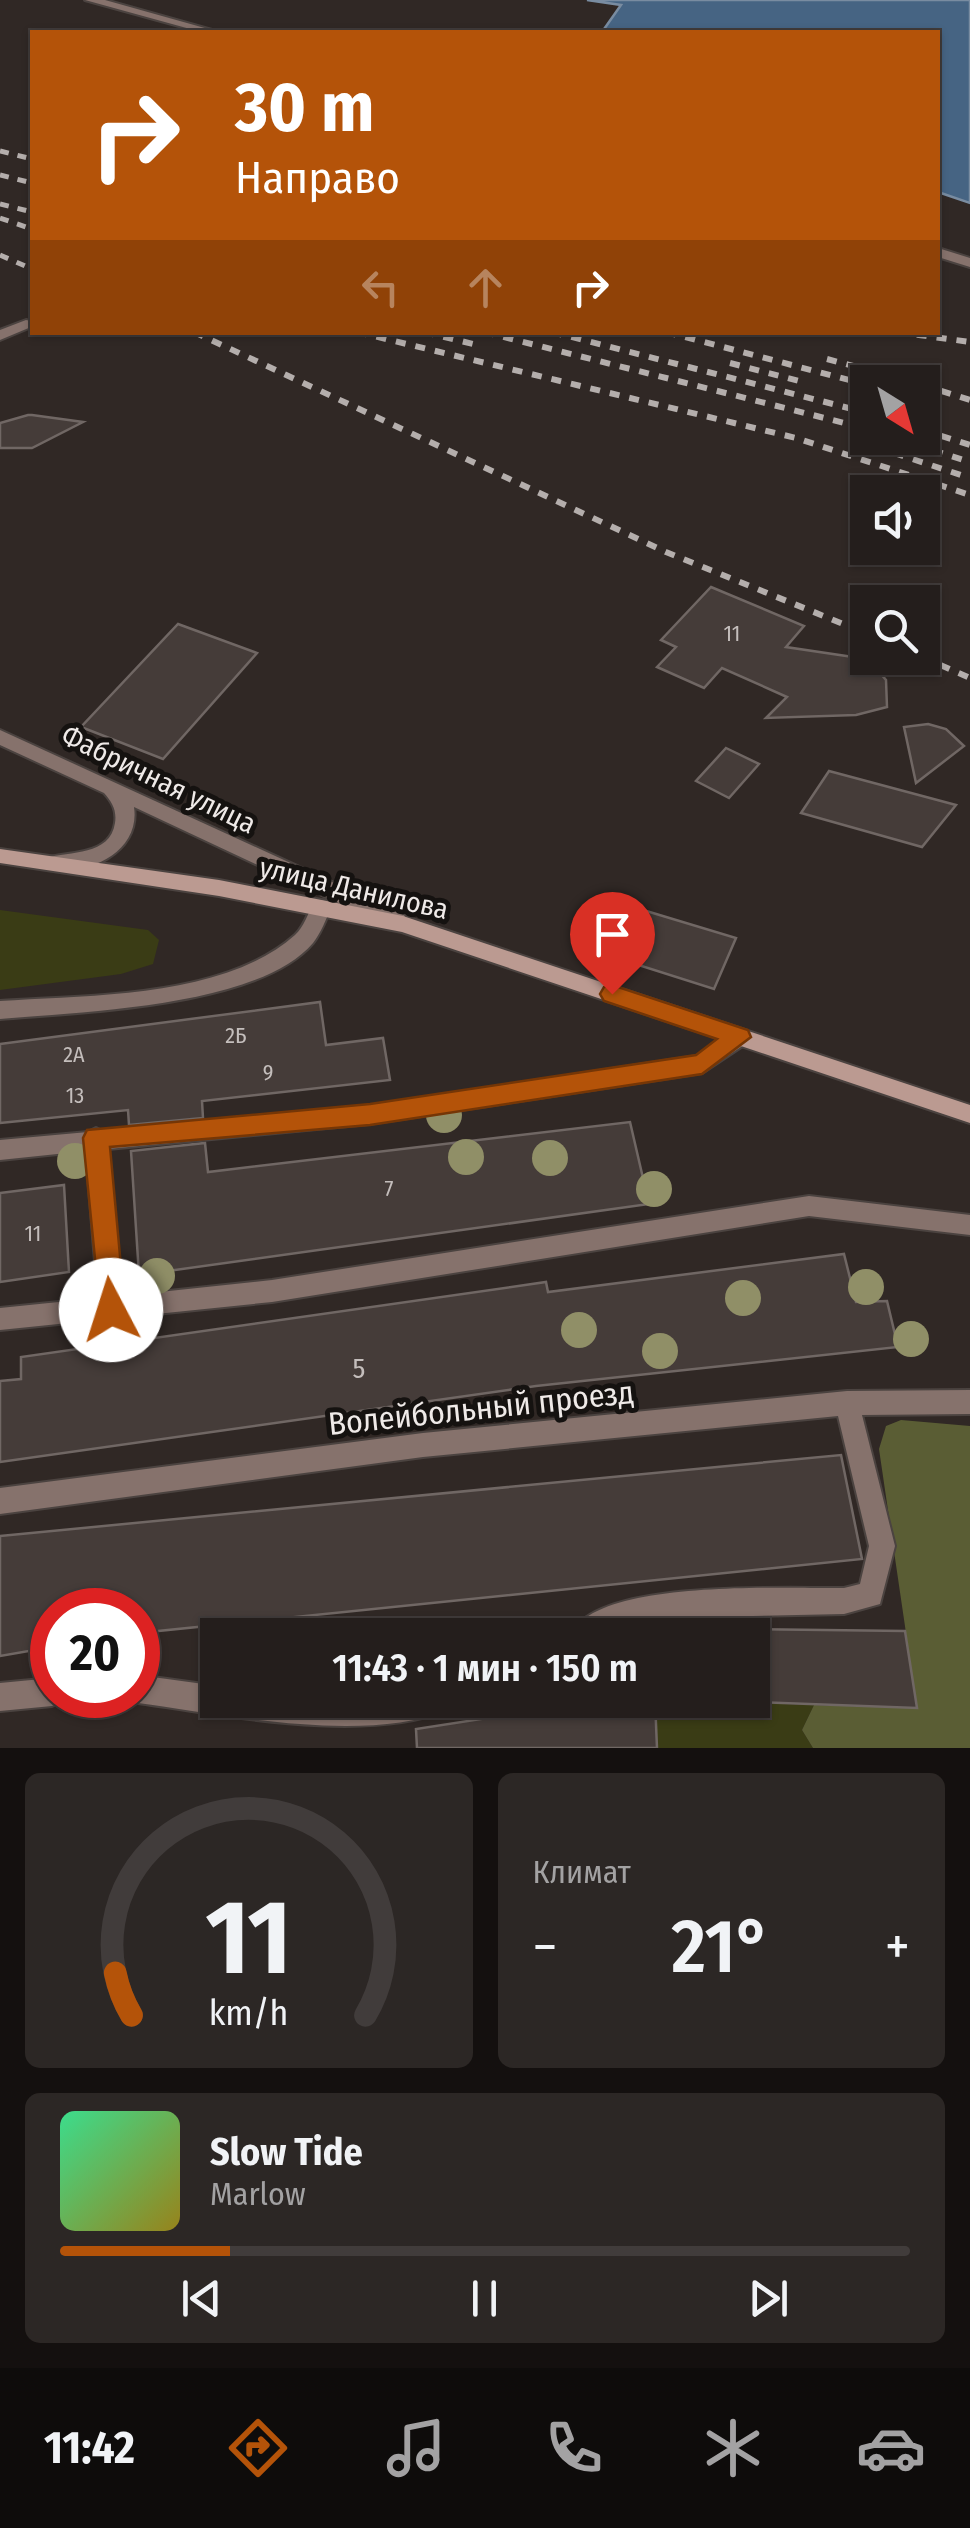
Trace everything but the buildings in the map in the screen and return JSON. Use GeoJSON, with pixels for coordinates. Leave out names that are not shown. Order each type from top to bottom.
{"type":"FeatureCollection","features":[{"type":"Feature","properties":{"kind":"street"},"geometry":{"type":"LineString","coordinates":[[91,0],[205,30]]}},
{"type":"Feature","properties":{"kind":"street"},"geometry":{"type":"LineString","coordinates":[[940,253],[970,263]]}},
{"type":"Feature","properties":{"kind":"street"},"geometry":{"type":"LineString","coordinates":[[0,336],[26,324]]}},
{"type":"Feature","properties":{"kind":"street","name":"Фабричная улица"},"geometry":{"type":"LineString","coordinates":[[0,737],[403,924]]}},
{"type":"Feature","properties":{"kind":"street"},"geometry":{"type":"LineString","coordinates":[[53,862],[94,857],[120,837],[127,810],[110,788]]}},
{"type":"Feature","properties":{"kind":"street","name":"улица Данилова"},"geometry":{"type":"LineString","coordinates":[[0,856],[403,924],[970,1114]]}},
{"type":"Feature","properties":{"kind":"street"},"geometry":{"type":"LineString","coordinates":[[0,1010],[168,993],[250,974],[305,939],[322,908]]}},
{"type":"Feature","properties":{"kind":"street"},"geometry":{"type":"LineString","coordinates":[[0,1150],[370,1115],[702,1064],[739,1037]]}},
{"type":"Feature","properties":{"kind":"street"},"geometry":{"type":"LineString","coordinates":[[96,1138],[111,1310]]}},
{"type":"Feature","properties":{"kind":"street"},"geometry":{"type":"LineString","coordinates":[[0,1319],[272,1291],[809,1206],[970,1226]]}},
{"type":"Feature","properties":{"kind":"street","name":"Волейбольный проезд"},"geometry":{"type":"LineString","coordinates":[[0,1500],[423,1445],[847,1403],[970,1402]]}},
{"type":"Feature","properties":{"kind":"street"},"geometry":{"type":"LineString","coordinates":[[617,1618],[662,1605],[844,1600],[871,1595],[882,1546],[847,1403]]}},
{"type":"Feature","properties":{"kind":"street"},"geometry":{"type":"LineString","coordinates":[[160,1692],[200,1697]]}},
{"type":"Feature","properties":{"kind":"street"},"geometry":{"type":"LineString","coordinates":[[0,1697],[30,1694]]}},
{"type":"Feature","properties":{"kind":"green space"},"geometry":{"type":"Polygon","coordinates":[[[0,910],[148,930],[159,940],[153,964],[121,974],[0,990],[0,910]]]}},
{"type":"Feature","properties":{"kind":"green space"},"geometry":{"type":"Polygon","coordinates":[[[901,1420],[970,1426],[970,1748],[813,1748],[802,1730],[814,1705],[917,1708],[879,1449],[886,1426],[901,1420]]]}},
{"type":"Feature","properties":{"kind":"green space"},"geometry":{"type":"Polygon","coordinates":[[[770,1704],[814,1705],[802,1730],[813,1748],[657,1748],[656,1718],[770,1718],[770,1704]]]}},
{"type":"Feature","properties":{"kind":"water"},"geometry":{"type":"Polygon","coordinates":[[[587,0],[970,0],[970,203],[940,193],[940,30],[603,30],[621,5],[587,0]]]}},
{"type":"Feature","properties":{"kind":"railway"},"geometry":{"type":"LineString","coordinates":[[0,151],[30,158]]}},
{"type":"Feature","properties":{"kind":"railway"},"geometry":{"type":"LineString","coordinates":[[0,175],[30,182]]}},
{"type":"Feature","properties":{"kind":"railway"},"geometry":{"type":"LineString","coordinates":[[0,204],[30,212]]}},
{"type":"Feature","properties":{"kind":"railway"},"geometry":{"type":"LineString","coordinates":[[0,218],[30,228]]}},
{"type":"Feature","properties":{"kind":"railway"},"geometry":{"type":"LineString","coordinates":[[0,255],[30,268]]}},
{"type":"Feature","properties":{"kind":"railway"},"geometry":{"type":"LineString","coordinates":[[200,335],[666,552],[850,627]]}},
{"type":"Feature","properties":{"kind":"railway"},"geometry":{"type":"LineString","coordinates":[[369,335],[796,438],[970,495]]}},
{"type":"Feature","properties":{"kind":"railway"},"geometry":{"type":"LineString","coordinates":[[436,335],[473,344]]}},
{"type":"Feature","properties":{"kind":"railway"},"geometry":{"type":"LineString","coordinates":[[496,335],[850,424]]}},
{"type":"Feature","properties":{"kind":"railway"},"geometry":{"type":"LineString","coordinates":[[564,335],[850,408]]}},
{"type":"Feature","properties":{"kind":"railway"},"geometry":{"type":"LineString","coordinates":[[677,335],[850,380]]}},
{"type":"Feature","properties":{"kind":"railway"},"geometry":{"type":"LineString","coordinates":[[919,335],[970,342]]}},
{"type":"Feature","properties":{"kind":"railway"},"geometry":{"type":"LineString","coordinates":[[827,359],[850,365]]}},
{"type":"Feature","properties":{"kind":"railway"},"geometry":{"type":"LineString","coordinates":[[730,363],[803,382]]}},
{"type":"Feature","properties":{"kind":"railway"},"geometry":{"type":"LineString","coordinates":[[940,391],[970,400]]}},
{"type":"Feature","properties":{"kind":"railway"},"geometry":{"type":"LineString","coordinates":[[940,436],[970,445]]}},
{"type":"Feature","properties":{"kind":"railway"},"geometry":{"type":"LineString","coordinates":[[940,452],[970,462]]}},
{"type":"Feature","properties":{"kind":"railway"},"geometry":{"type":"LineString","coordinates":[[900,455],[970,478]]}},
{"type":"Feature","properties":{"kind":"railway"},"geometry":{"type":"LineString","coordinates":[[940,665],[970,678]]}},
{"type":"Feature","properties":{"kind":"route"},"geometry":{"type":"LineString","coordinates":[[111,1310],[96,1138],[370,1115],[702,1064],[739,1037],[612,994]]}}]}
